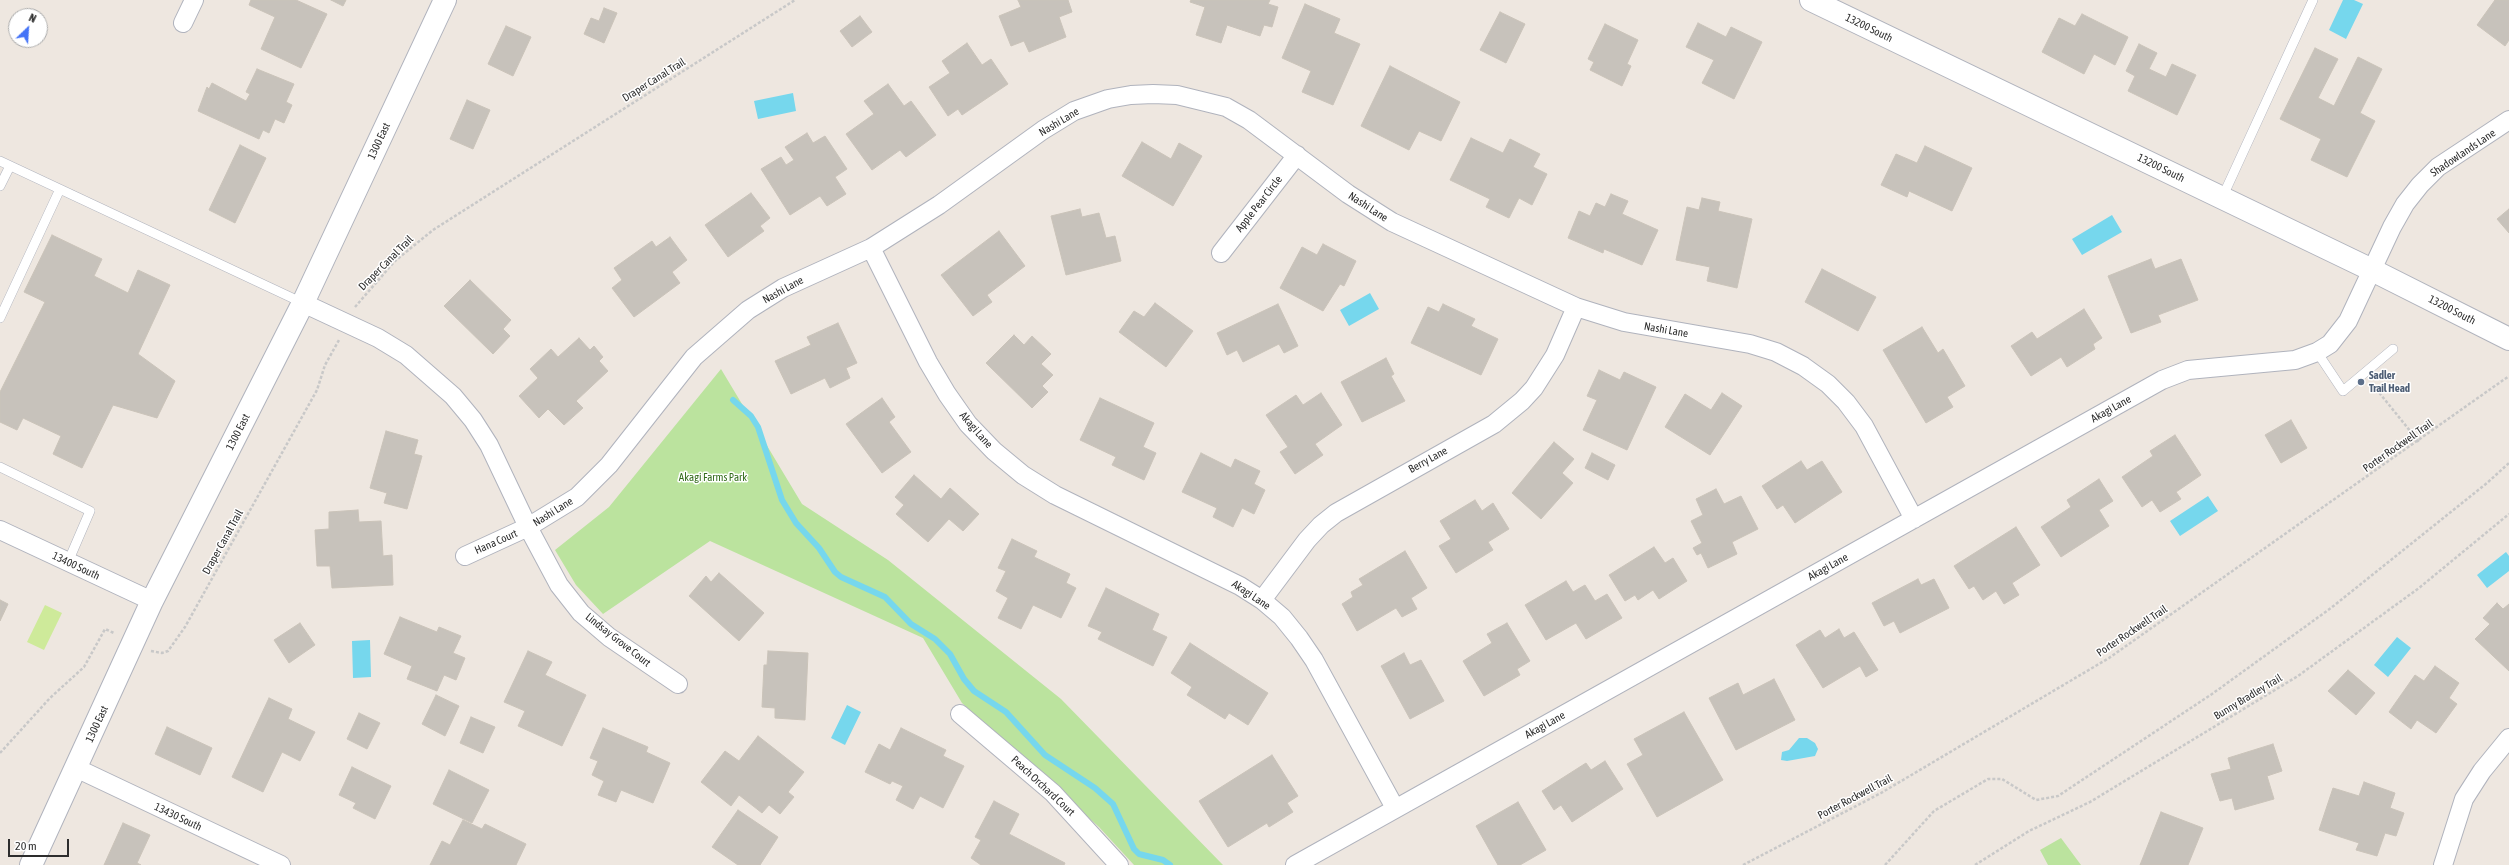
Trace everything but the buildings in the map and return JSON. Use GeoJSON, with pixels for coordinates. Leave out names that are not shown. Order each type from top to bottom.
{"type":"FeatureCollection","features":[{"type":"Feature","properties":{"kind":"main road","name":"1300 East"},"geometry":{"type":"LineString","coordinates":[[31,865],[152,601],[303,303],[445,0]]}},
{"type":"Feature","properties":{"kind":"main road","name":"13200 South"},"geometry":{"type":"LineString","coordinates":[[1811,0],[2372,270],[2509,339]]}},
{"type":"Feature","properties":{"kind":"street"},"geometry":{"type":"LineString","coordinates":[[183,23],[194,0]]}},
{"type":"Feature","properties":{"kind":"street","name":"Nashi Lane"},"geometry":{"type":"LineString","coordinates":[[303,303],[406,355],[453,396],[473,420],[489,445],[528,527],[577,497],[594,482],[694,357],[748,310],[783,288],[871,248],[939,205],[1059,120],[1086,106],[1108,99],[1131,95],[1153,94],[1201,99],[1226,107],[1249,120],[1348,194],[1392,222],[1576,307],[1624,322],[1750,344],[1776,352],[1802,366],[1828,384],[1846,402],[1864,426],[1914,519]]}},
{"type":"Feature","properties":{"kind":"street","name":"Shadowlands Lane"},"geometry":{"type":"LineString","coordinates":[[2372,270],[2405,204],[2420,185],[2438,167],[2509,120]]}},
{"type":"Feature","properties":{"kind":"street","name":"Apple Pear Circle"},"geometry":{"type":"LineString","coordinates":[[1221,253],[1297,155]]}},
{"type":"Feature","properties":{"kind":"street","name":"Akagi Lane"},"geometry":{"type":"LineString","coordinates":[[871,248],[946,394],[968,424],[994,451],[1023,475],[1055,495],[1218,574],[1262,600],[1286,622],[1314,660],[1395,808],[2175,374],[2188,370],[2295,360],[2317,352],[2330,344],[2348,321],[2372,270]]}},
{"type":"Feature","properties":{"kind":"street","name":"Berry Lane"},"geometry":{"type":"LineString","coordinates":[[1262,600],[1308,540],[1321,525],[1336,513],[1494,424],[1522,401],[1537,382],[1554,355],[1576,307]]}},
{"type":"Feature","properties":{"kind":"street","name":"Hana Court"},"geometry":{"type":"LineString","coordinates":[[465,556],[528,527]]}},
{"type":"Feature","properties":{"kind":"street","name":"Lindsay Grove Court"},"geometry":{"type":"LineString","coordinates":[[528,527],[559,585],[581,613],[628,650],[678,684]]}},
{"type":"Feature","properties":{"kind":"street","name":"13400 South"},"geometry":{"type":"LineString","coordinates":[[0,530],[152,601]]}},
{"type":"Feature","properties":{"kind":"street","name":"Peach Orchard Court"},"geometry":{"type":"LineString","coordinates":[[960,714],[1053,793],[1119,865]]}},
{"type":"Feature","properties":{"kind":"street"},"geometry":{"type":"LineString","coordinates":[[2443,865],[2464,798],[2482,771],[2509,738]]}},
{"type":"Feature","properties":{"kind":"street","name":"13430 South"},"geometry":{"type":"LineString","coordinates":[[76,768],[281,865]]}},
{"type":"Feature","properties":{"kind":"street"},"geometry":{"type":"LineString","coordinates":[[1295,865],[1395,808]]}},
{"type":"Feature","properties":{"kind":"lane"},"geometry":{"type":"LineString","coordinates":[[2222,198],[2313,0]]}},
{"type":"Feature","properties":{"kind":"lane"},"geometry":{"type":"LineString","coordinates":[[0,161],[303,303]]}},
{"type":"Feature","properties":{"kind":"lane"},"geometry":{"type":"LineString","coordinates":[[0,186],[10,166]]}},
{"type":"Feature","properties":{"kind":"lane"},"geometry":{"type":"LineString","coordinates":[[0,318],[60,189]]}},
{"type":"Feature","properties":{"kind":"lane"},"geometry":{"type":"LineString","coordinates":[[2317,352],[2343,391],[2393,349]]}},
{"type":"Feature","properties":{"kind":"lane"},"geometry":{"type":"LineString","coordinates":[[0,467],[90,511],[68,562]]}},
{"type":"Feature","properties":{"kind":"path","name":"Draper Canal Trail"},"geometry":{"type":"LineString","coordinates":[[152,652],[162,653],[168,651],[185,627],[318,390],[325,365],[347,324],[354,307],[378,279],[396,261],[428,234],[795,0]]}},
{"type":"Feature","properties":{"kind":"path"},"geometry":{"type":"LineString","coordinates":[[2365,374],[2419,442]]}},
{"type":"Feature","properties":{"kind":"path","name":"Porter Rockwell Trail"},"geometry":{"type":"LineString","coordinates":[[1744,865],[1881,793],[2109,658],[2419,442],[2509,376]]}},
{"type":"Feature","properties":{"kind":"path"},"geometry":{"type":"LineString","coordinates":[[1885,865],[1934,811],[1988,779],[2002,779],[2036,800],[2058,796],[2212,694],[2331,608],[2487,483],[2509,463]]}},
{"type":"Feature","properties":{"kind":"path","name":"Bunny Bradley Trail"},"geometry":{"type":"LineString","coordinates":[[1975,865],[2029,831],[2090,802],[2298,676],[2419,588],[2509,514]]}},
{"type":"Feature","properties":{"kind":"path"},"geometry":{"type":"LineString","coordinates":[[0,753],[50,698],[84,667],[105,629],[109,631]]}},
{"type":"Feature","properties":{"kind":"green space","name":"Akagi Farms Park"},"geometry":{"type":"Polygon","coordinates":[[[721,369],[802,504],[888,560],[1061,699],[1223,865],[1134,865],[1099,827],[962,703],[923,638],[710,541],[603,614],[576,585],[555,550],[609,507],[721,369]]]}},
{"type":"Feature","properties":{"kind":"green space"},"geometry":{"type":"Polygon","coordinates":[[[45,605],[62,613],[44,650],[27,642],[45,605]]]}},
{"type":"Feature","properties":{"kind":"green space"},"geometry":{"type":"Polygon","coordinates":[[[2061,838],[2081,865],[2048,865],[2040,850],[2061,838]]]}},
{"type":"Feature","properties":{"kind":"water"},"geometry":{"type":"Polygon","coordinates":[[[2343,0],[2354,0],[2363,4],[2346,39],[2329,30],[2343,0]]]}},
{"type":"Feature","properties":{"kind":"water"},"geometry":{"type":"Polygon","coordinates":[[[793,93],[796,111],[758,119],[754,101],[793,93]]]}},
{"type":"Feature","properties":{"kind":"water"},"geometry":{"type":"Polygon","coordinates":[[[2112,215],[2122,232],[2082,255],[2072,239],[2112,215]]]}},
{"type":"Feature","properties":{"kind":"water"},"geometry":{"type":"Polygon","coordinates":[[[1370,293],[1379,309],[1349,326],[1340,310],[1370,293]]]}},
{"type":"Feature","properties":{"kind":"water"},"geometry":{"type":"Polygon","coordinates":[[[2208,496],[2218,511],[2180,536],[2170,521],[2208,496]]]}},
{"type":"Feature","properties":{"kind":"water"},"geometry":{"type":"Polygon","coordinates":[[[2506,552],[2509,556],[2509,571],[2487,588],[2477,575],[2506,552]]]}},
{"type":"Feature","properties":{"kind":"water"},"geometry":{"type":"Polygon","coordinates":[[[2397,637],[2411,648],[2388,677],[2374,665],[2397,637]]]}},
{"type":"Feature","properties":{"kind":"water"},"geometry":{"type":"Polygon","coordinates":[[[370,640],[371,677],[353,678],[352,641],[370,640]]]}},
{"type":"Feature","properties":{"kind":"water"},"geometry":{"type":"Polygon","coordinates":[[[847,705],[861,712],[845,745],[831,738],[847,705]]]}},
{"type":"Feature","properties":{"kind":"water"},"geometry":{"type":"Polygon","coordinates":[[[1799,738],[1807,738],[1815,743],[1818,749],[1815,756],[1787,761],[1781,760],[1782,752],[1789,750],[1799,738]]]}},
{"type":"Feature","properties":{"kind":"waterway"},"geometry":{"type":"LineString","coordinates":[[733,400],[751,416],[758,427],[782,500],[796,523],[819,548],[835,572],[841,577],[885,597],[911,624],[935,639],[950,654],[964,679],[974,691],[1006,712],[1045,755],[1095,788],[1113,804],[1134,849],[1139,854],[1163,860],[1170,865]]}},
{"type":"Feature","properties":{"kind":"place","name":"Sadler Trail Head"},"geometry":{"type":"Point","coordinates":[2361,382]}}]}
